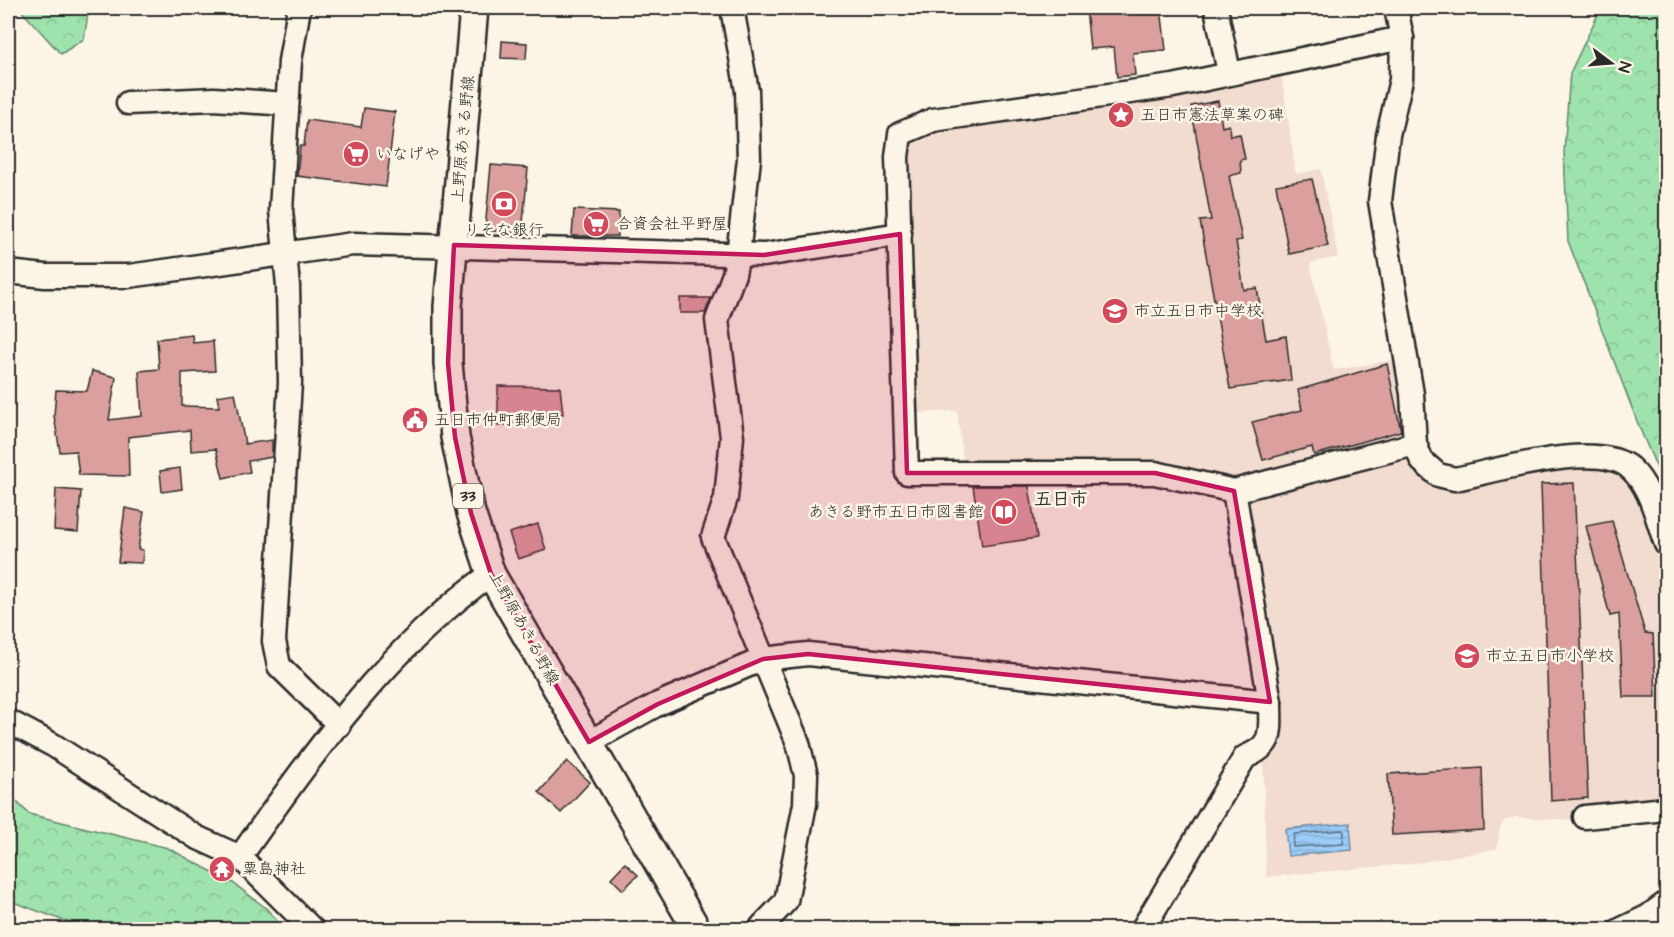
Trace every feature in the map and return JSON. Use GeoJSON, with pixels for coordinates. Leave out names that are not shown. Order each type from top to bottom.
{"type":"FeatureCollection","features":[{"type":"Feature","properties":{"kind":"main road","name":"上野原あきる野線"},"geometry":{"type":"LineString","coordinates":[[474,8],[448,308],[450,402],[471,513],[491,574],[697,930]]}},
{"type":"Feature","properties":{"kind":"street"},"geometry":{"type":"LineString","coordinates":[[299,8],[290,61],[281,210],[283,255],[288,286],[290,383],[274,641],[279,666],[339,725]]}},
{"type":"Feature","properties":{"kind":"street"},"geometry":{"type":"LineString","coordinates":[[732,8],[747,91],[749,159],[738,255],[717,320],[732,437],[726,498],[713,537],[798,743],[806,775],[805,804],[786,902],[762,926],[763,930]]}},
{"type":"Feature","properties":{"kind":"street"},"geometry":{"type":"LineString","coordinates":[[1216,8],[1229,73]]}},
{"type":"Feature","properties":{"kind":"street"},"geometry":{"type":"LineString","coordinates":[[1396,8],[1402,38],[1401,81],[1388,135],[1380,201],[1412,394],[1415,444],[1422,461],[1438,476],[1455,479],[1582,456],[1609,458],[1630,468],[1645,487],[1666,544]]}},
{"type":"Feature","properties":{"kind":"street"},"geometry":{"type":"LineString","coordinates":[[1402,38],[1096,98],[933,120],[900,134],[897,157],[907,473],[1155,473],[1234,491],[1415,444]]}},
{"type":"Feature","properties":{"kind":"street"},"geometry":{"type":"LineString","coordinates":[[128,103],[214,99],[287,104]]}},
{"type":"Feature","properties":{"kind":"street"},"geometry":{"type":"LineString","coordinates":[[8,272],[45,276],[129,276],[353,244],[764,255],[900,234]]}},
{"type":"Feature","properties":{"kind":"street"},"geometry":{"type":"LineString","coordinates":[[1142,930],[1245,757],[1261,750],[1270,735],[1270,702],[1234,491]]}},
{"type":"Feature","properties":{"kind":"street"},"geometry":{"type":"LineString","coordinates":[[240,857],[308,761],[424,627],[491,574]]}},
{"type":"Feature","properties":{"kind":"street"},"geometry":{"type":"LineString","coordinates":[[589,742],[658,704],[763,659],[808,654],[1270,702]]}},
{"type":"Feature","properties":{"kind":"street"},"geometry":{"type":"LineString","coordinates":[[8,721],[53,745],[196,837],[240,857],[313,930]]}},
{"type":"Feature","properties":{"kind":"street"},"geometry":{"type":"LineString","coordinates":[[1585,818],[1666,809]]}},
{"type":"Feature","properties":{"kind":"street"},"geometry":{"type":"LineString","coordinates":[[1620,930],[1647,917],[1666,903]]}},
{"type":"Feature","properties":{"kind":"highlighted area"},"geometry":{"type":"Polygon","coordinates":[[[900,234],[907,473],[1155,473],[1234,491],[1270,702],[808,654],[763,659],[658,704],[589,742],[491,574],[471,513],[455,437],[448,363],[454,245],[764,255],[900,234]]]}},
{"type":"Feature","properties":{"kind":"shaded area","name":"市立五日市中学校"},"geometry":{"type":"Polygon","coordinates":[[[1281,70],[1296,174],[1321,169],[1338,257],[1310,263],[1334,370],[1400,359],[1410,438],[1231,484],[964,467],[957,411],[915,413],[907,253],[911,244],[906,155],[913,142],[920,134],[1084,112],[1281,70]]]}},
{"type":"Feature","properties":{"kind":"shaded area","name":"市立五日市小学校"},"geometry":{"type":"Polygon","coordinates":[[[1404,455],[1420,471],[1460,484],[1592,466],[1618,471],[1640,490],[1666,568],[1666,803],[1582,813],[1572,820],[1514,817],[1504,821],[1500,827],[1497,849],[1417,863],[1266,877],[1263,758],[1281,744],[1245,495],[1404,455]]]}},
{"type":"Feature","properties":{"kind":"green space"},"geometry":{"type":"Polygon","coordinates":[[[19,8],[89,8],[84,39],[61,54],[19,8]]]}},
{"type":"Feature","properties":{"kind":"green space"},"geometry":{"type":"Polygon","coordinates":[[[1601,8],[1666,8],[1666,489],[1640,429],[1568,241],[1564,152],[1570,73],[1601,8]]]}},
{"type":"Feature","properties":{"kind":"green space"},"geometry":{"type":"Polygon","coordinates":[[[8,793],[29,814],[168,848],[233,883],[266,908],[284,929],[86,929],[8,900],[8,793]]]}},
{"type":"Feature","properties":{"kind":"water"},"geometry":{"type":"Polygon","coordinates":[[[1350,823],[1352,850],[1288,856],[1285,829],[1350,823]]]}},
{"type":"Feature","properties":{"kind":"building"},"geometry":{"type":"Polygon","coordinates":[[[1086,8],[1161,8],[1166,50],[1133,53],[1135,75],[1117,77],[1114,47],[1090,49],[1086,8]]]}},
{"type":"Feature","properties":{"kind":"building"},"geometry":{"type":"Polygon","coordinates":[[[502,41],[527,43],[526,59],[501,58],[502,41]]]}},
{"type":"Feature","properties":{"kind":"building"},"geometry":{"type":"Polygon","coordinates":[[[1218,101],[1222,127],[1229,125],[1230,136],[1240,134],[1245,159],[1240,160],[1241,173],[1229,176],[1242,240],[1236,241],[1244,290],[1257,288],[1266,340],[1286,336],[1291,380],[1230,389],[1200,221],[1211,220],[1191,106],[1218,101]]]}},
{"type":"Feature","properties":{"kind":"building"},"geometry":{"type":"Polygon","coordinates":[[[364,108],[395,112],[386,187],[297,176],[300,146],[304,146],[307,120],[361,127],[364,108]]]}},
{"type":"Feature","properties":{"kind":"building"},"geometry":{"type":"Polygon","coordinates":[[[491,165],[528,168],[522,234],[485,230],[491,165]]]}},
{"type":"Feature","properties":{"kind":"building"},"geometry":{"type":"Polygon","coordinates":[[[1312,179],[1328,246],[1289,254],[1276,185],[1312,179]]]}},
{"type":"Feature","properties":{"kind":"building","name":"合資会社平野屋"},"geometry":{"type":"Polygon","coordinates":[[[574,210],[619,212],[618,236],[572,236],[574,210]]]}},
{"type":"Feature","properties":{"kind":"building"},"geometry":{"type":"Polygon","coordinates":[[[680,298],[711,298],[705,313],[680,313],[680,298]]]}},
{"type":"Feature","properties":{"kind":"building"},"geometry":{"type":"Polygon","coordinates":[[[192,335],[193,343],[213,341],[215,371],[182,373],[182,406],[219,407],[217,396],[235,393],[245,444],[272,440],[272,457],[248,461],[250,472],[223,478],[216,449],[191,451],[190,430],[128,437],[129,476],[79,475],[76,451],[60,452],[54,416],[56,390],[87,391],[92,371],[116,377],[109,420],[142,416],[139,371],[159,369],[157,339],[192,335]]]}},
{"type":"Feature","properties":{"kind":"building"},"geometry":{"type":"Polygon","coordinates":[[[1387,364],[1401,431],[1314,455],[1312,447],[1263,460],[1252,422],[1302,410],[1298,390],[1387,364]]]}},
{"type":"Feature","properties":{"kind":"building"},"geometry":{"type":"Polygon","coordinates":[[[498,386],[560,387],[563,414],[498,426],[498,386]]]}},
{"type":"Feature","properties":{"kind":"building"},"geometry":{"type":"Polygon","coordinates":[[[180,468],[182,489],[162,492],[160,471],[180,468]]]}},
{"type":"Feature","properties":{"kind":"building"},"geometry":{"type":"Polygon","coordinates":[[[1574,483],[1588,798],[1551,801],[1541,484],[1574,483]]]}},
{"type":"Feature","properties":{"kind":"building"},"geometry":{"type":"Polygon","coordinates":[[[973,486],[1029,486],[1037,538],[982,546],[973,486]]]}},
{"type":"Feature","properties":{"kind":"building"},"geometry":{"type":"Polygon","coordinates":[[[56,489],[81,491],[78,532],[54,530],[56,489]]]}},
{"type":"Feature","properties":{"kind":"building"},"geometry":{"type":"Polygon","coordinates":[[[125,508],[144,512],[138,549],[143,550],[142,563],[118,562],[125,508]]]}},
{"type":"Feature","properties":{"kind":"building"},"geometry":{"type":"Polygon","coordinates":[[[1612,521],[1645,633],[1653,634],[1656,697],[1623,697],[1619,614],[1610,616],[1586,526],[1612,521]]]}},
{"type":"Feature","properties":{"kind":"building"},"geometry":{"type":"Polygon","coordinates":[[[538,524],[546,550],[518,559],[509,533],[538,524]]]}},
{"type":"Feature","properties":{"kind":"building"},"geometry":{"type":"Polygon","coordinates":[[[567,761],[590,782],[561,813],[539,792],[567,761]]]}},
{"type":"Feature","properties":{"kind":"building"},"geometry":{"type":"Polygon","coordinates":[[[1482,768],[1484,830],[1392,835],[1388,774],[1482,768]]]}},
{"type":"Feature","properties":{"kind":"building"},"geometry":{"type":"Polygon","coordinates":[[[625,863],[638,875],[623,890],[611,878],[625,863]]]}},
{"type":"Feature","properties":{"kind":"place","name":"五日市憲法草案の碑"},"geometry":{"type":"Point","coordinates":[1121,115]}},
{"type":"Feature","properties":{"kind":"place","name":"いなげや"},"geometry":{"type":"Point","coordinates":[356,154]}},
{"type":"Feature","properties":{"kind":"place","name":"りそな銀行"},"geometry":{"type":"Point","coordinates":[504,204]}},
{"type":"Feature","properties":{"kind":"place","name":"合資会社平野屋"},"geometry":{"type":"Point","coordinates":[596,224]}},
{"type":"Feature","properties":{"kind":"place","name":"市立五日市中学校"},"geometry":{"type":"Point","coordinates":[1115,311]}},
{"type":"Feature","properties":{"kind":"place","name":"五日市仲町郵便局"},"geometry":{"type":"Point","coordinates":[415,420]}},
{"type":"Feature","properties":{"kind":"place","name":"あきる野市五日市図書館"},"geometry":{"type":"Point","coordinates":[1004,512]}},
{"type":"Feature","properties":{"kind":"place","name":"市立五日市小学校"},"geometry":{"type":"Point","coordinates":[1467,656]}},
{"type":"Feature","properties":{"kind":"place","name":"粟島神社"},"geometry":{"type":"Point","coordinates":[222,869]}},
{"type":"Feature","properties":{"kind":"district","name":"五日市"},"geometry":{"type":"Point","coordinates":[1061,499]}}]}
